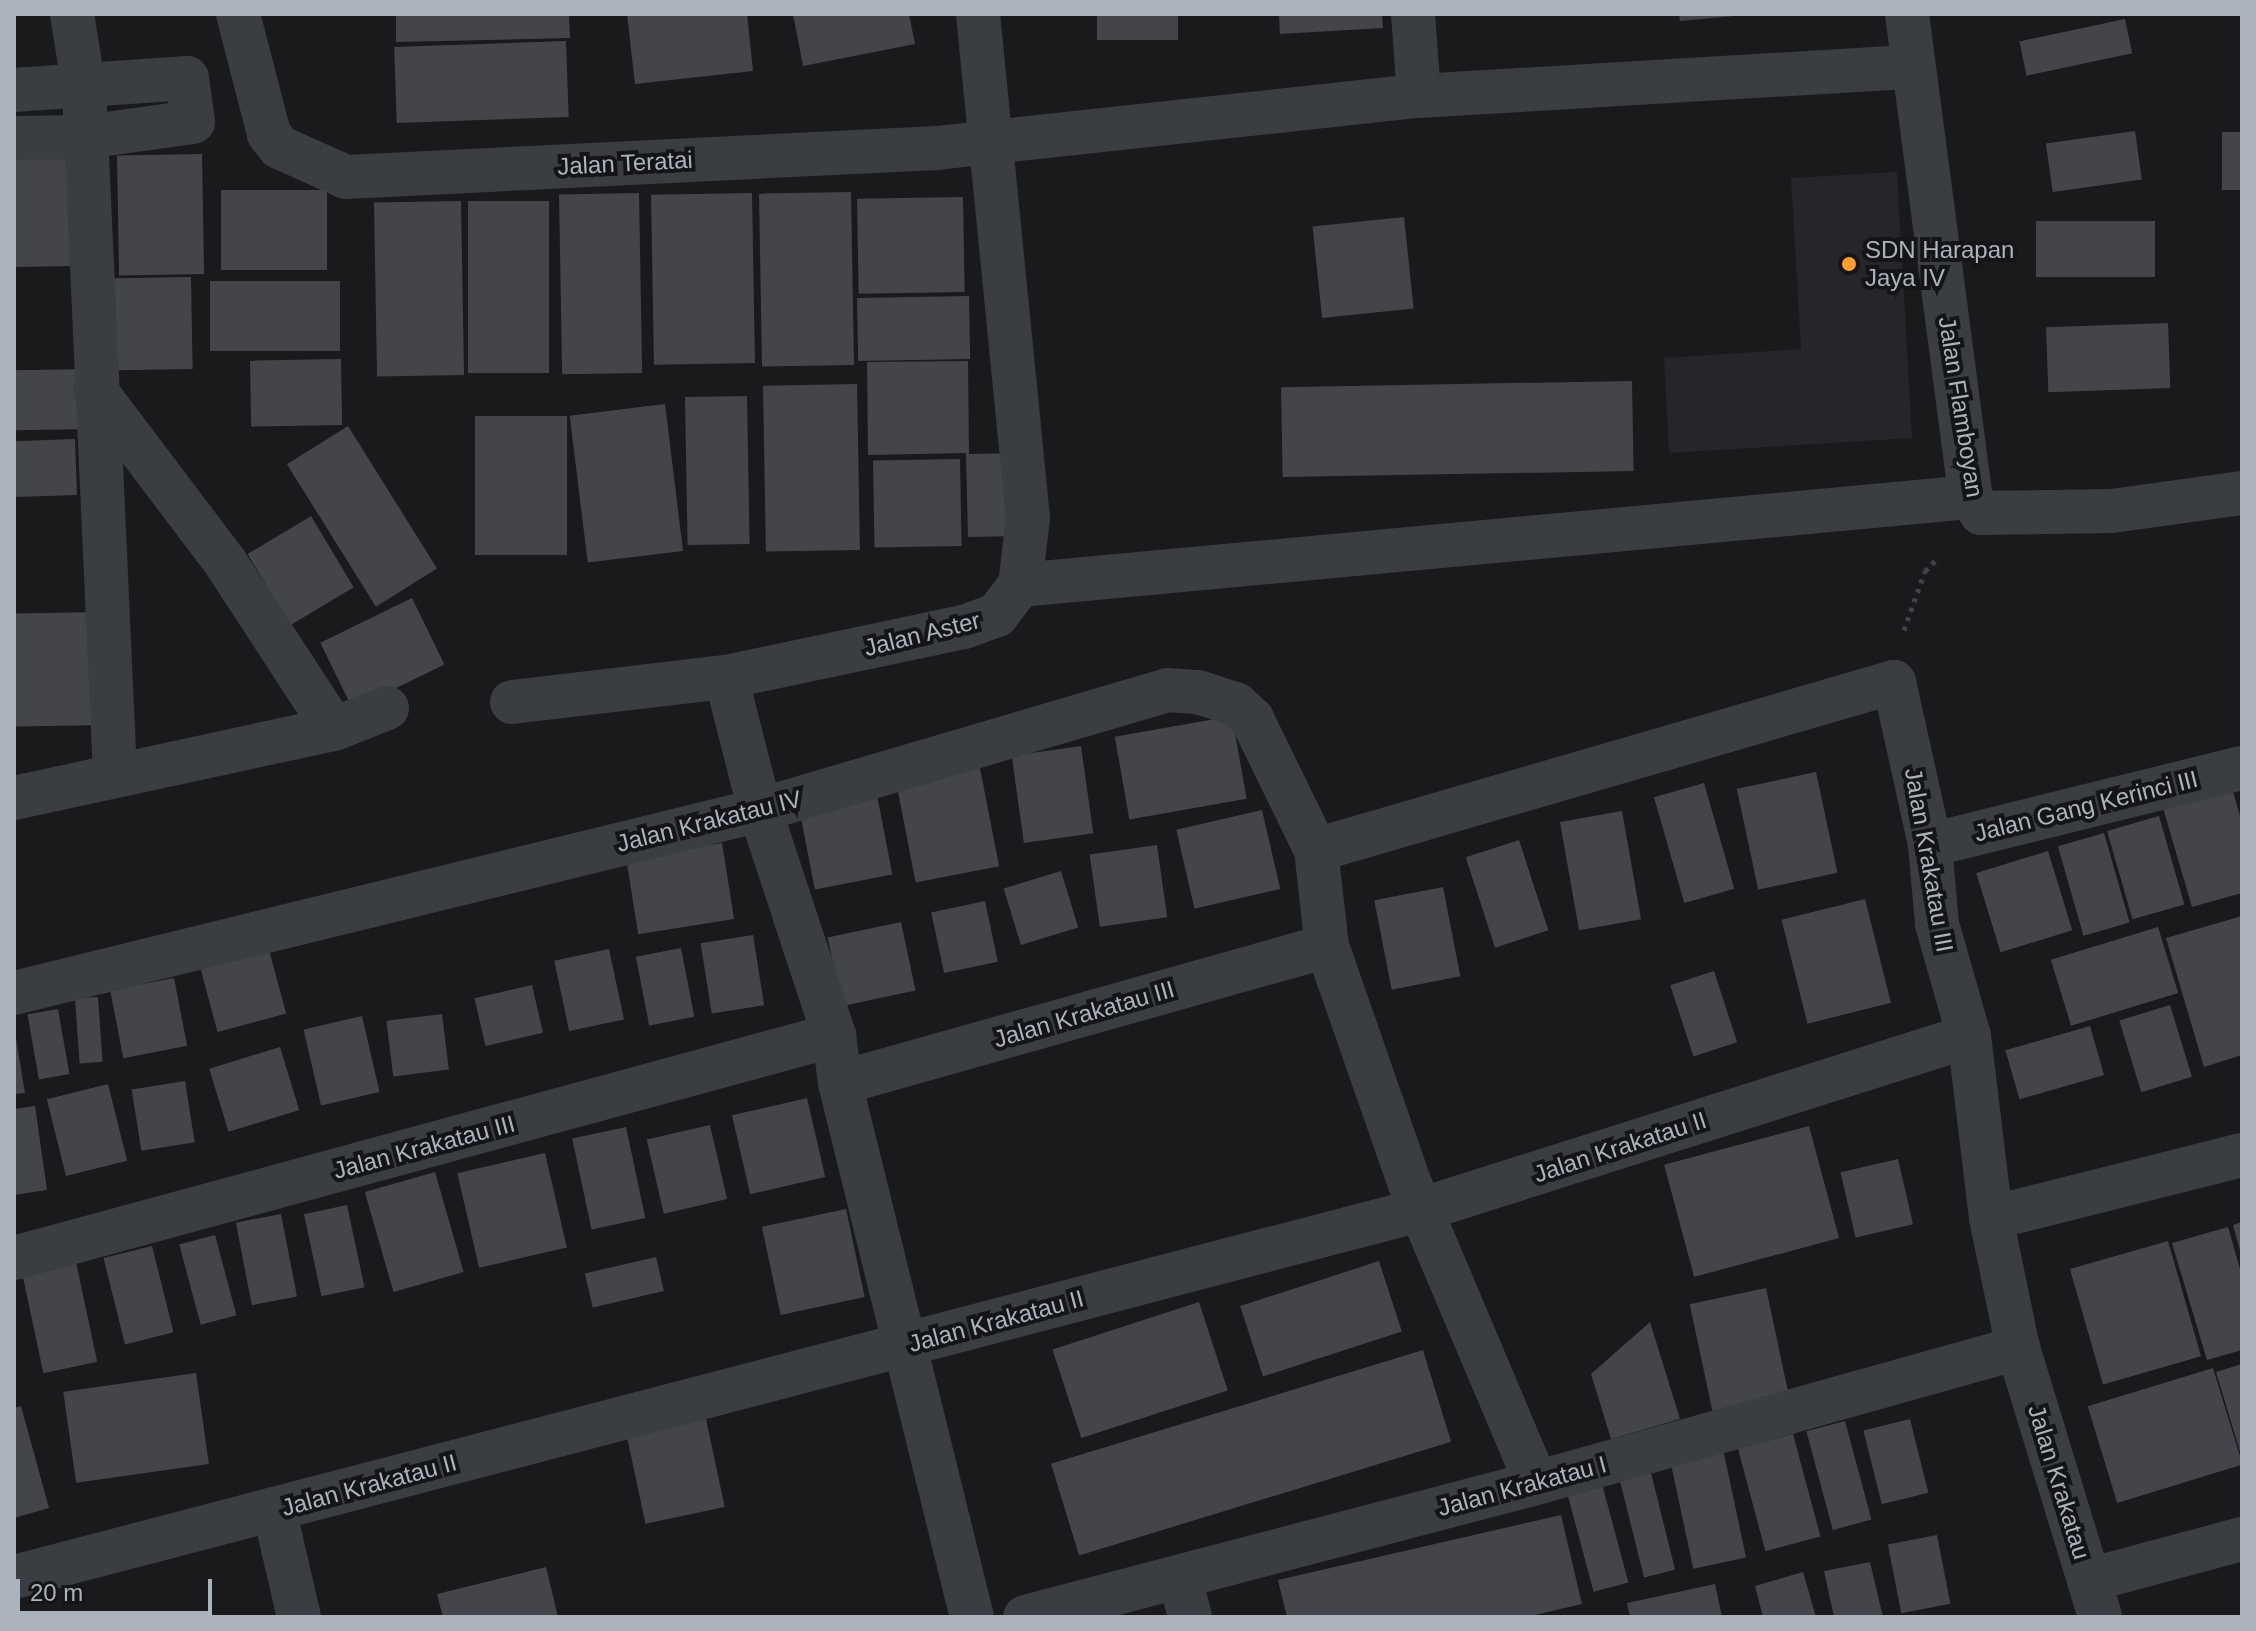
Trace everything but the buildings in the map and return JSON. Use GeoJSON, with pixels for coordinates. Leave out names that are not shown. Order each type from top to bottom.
{"type":"FeatureCollection","features":[{"type":"Feature","properties":{"kind":"street"},"geometry":{"type":"LineString","coordinates":[[72,14],[84,89],[95,390],[115,773]]}},
{"type":"Feature","properties":{"kind":"street","name":"Jalan Teratai"},"geometry":{"type":"LineString","coordinates":[[238,14],[269,134],[279,147],[346,177],[995,142],[1419,96],[1911,67]]}},
{"type":"Feature","properties":{"kind":"street"},"geometry":{"type":"LineString","coordinates":[[978,14],[995,142],[1028,518],[1020,585],[1976,505],[2112,511],[2242,493]]}},
{"type":"Feature","properties":{"kind":"street"},"geometry":{"type":"LineString","coordinates":[[1413,14],[1419,96]]}},
{"type":"Feature","properties":{"kind":"street","name":"Jalan Flamboyan"},"geometry":{"type":"LineString","coordinates":[[1907,14],[1911,67],[1976,505]]}},
{"type":"Feature","properties":{"kind":"street"},"geometry":{"type":"LineString","coordinates":[[14,90],[84,89],[187,78],[193,122],[85,137],[14,138]]}},
{"type":"Feature","properties":{"kind":"street"},"geometry":{"type":"LineString","coordinates":[[95,390],[225,562],[334,729]]}},
{"type":"Feature","properties":{"kind":"street","name":"Jalan Aster"},"geometry":{"type":"LineString","coordinates":[[512,702],[726,677],[964,627],[997,615],[1020,585]]}},
{"type":"Feature","properties":{"kind":"street"},"geometry":{"type":"LineString","coordinates":[[726,677],[760,810],[834,1035],[840,1083],[907,1344],[972,1617]]}},
{"type":"Feature","properties":{"kind":"street"},"geometry":{"type":"LineString","coordinates":[[1316,850],[1894,682]]}},
{"type":"Feature","properties":{"kind":"street","name":"Jalan Krakatau III"},"geometry":{"type":"LineString","coordinates":[[1894,682],[1930,845],[1937,924],[1969,1036],[1991,1218],[2018,1348]]}},
{"type":"Feature","properties":{"kind":"street","name":"Jalan Krakatau IV"},"geometry":{"type":"LineString","coordinates":[[14,993],[760,810],[1167,690],[1198,692],[1236,704],[1252,719],[1316,850],[1327,946],[1420,1210],[1536,1483]]}},
{"type":"Feature","properties":{"kind":"street"},"geometry":{"type":"LineString","coordinates":[[17,795],[334,729],[387,708]]}},
{"type":"Feature","properties":{"kind":"street","name":"Jalan Gang Kerinci III"},"geometry":{"type":"LineString","coordinates":[[1930,845],[2242,768]]}},
{"type":"Feature","properties":{"kind":"street","name":"Jalan Krakatau III"},"geometry":{"type":"LineString","coordinates":[[840,1083],[1327,946]]}},
{"type":"Feature","properties":{"kind":"street","name":"Jalan Krakatau III"},"geometry":{"type":"LineString","coordinates":[[14,1258],[834,1035]]}},
{"type":"Feature","properties":{"kind":"street","name":"Jalan Krakatau II"},"geometry":{"type":"LineString","coordinates":[[14,1577],[1420,1210],[1969,1036]]}},
{"type":"Feature","properties":{"kind":"street"},"geometry":{"type":"LineString","coordinates":[[1991,1218],[2242,1155]]}},
{"type":"Feature","properties":{"kind":"street","name":"Jalan Krakatau I"},"geometry":{"type":"LineString","coordinates":[[1025,1617],[1185,1597],[1536,1483],[2018,1348]]}},
{"type":"Feature","properties":{"kind":"street","name":"Jalan Krakatau"},"geometry":{"type":"LineString","coordinates":[[2018,1348],[2095,1598]]}},
{"type":"Feature","properties":{"kind":"street"},"geometry":{"type":"LineString","coordinates":[[274,1509],[299,1617]]}},
{"type":"Feature","properties":{"kind":"street"},"geometry":{"type":"LineString","coordinates":[[2095,1598],[2242,1539]]}},
{"type":"Feature","properties":{"kind":"path"},"geometry":{"type":"LineString","coordinates":[[1894,682],[1907,618],[1925,571],[1976,505]]}},
{"type":"Feature","properties":{"kind":"shaded area","name":"SDN Harapan Jaya IV"},"geometry":{"type":"Polygon","coordinates":[[[1897,172],[1912,438],[1669,453],[1664,358],[1801,349],[1791,178],[1897,172]]]}},
{"type":"Feature","properties":{"kind":"place","name":"SDN Harapan Jaya IV"},"geometry":{"type":"Point","coordinates":[1849,264]}}]}
